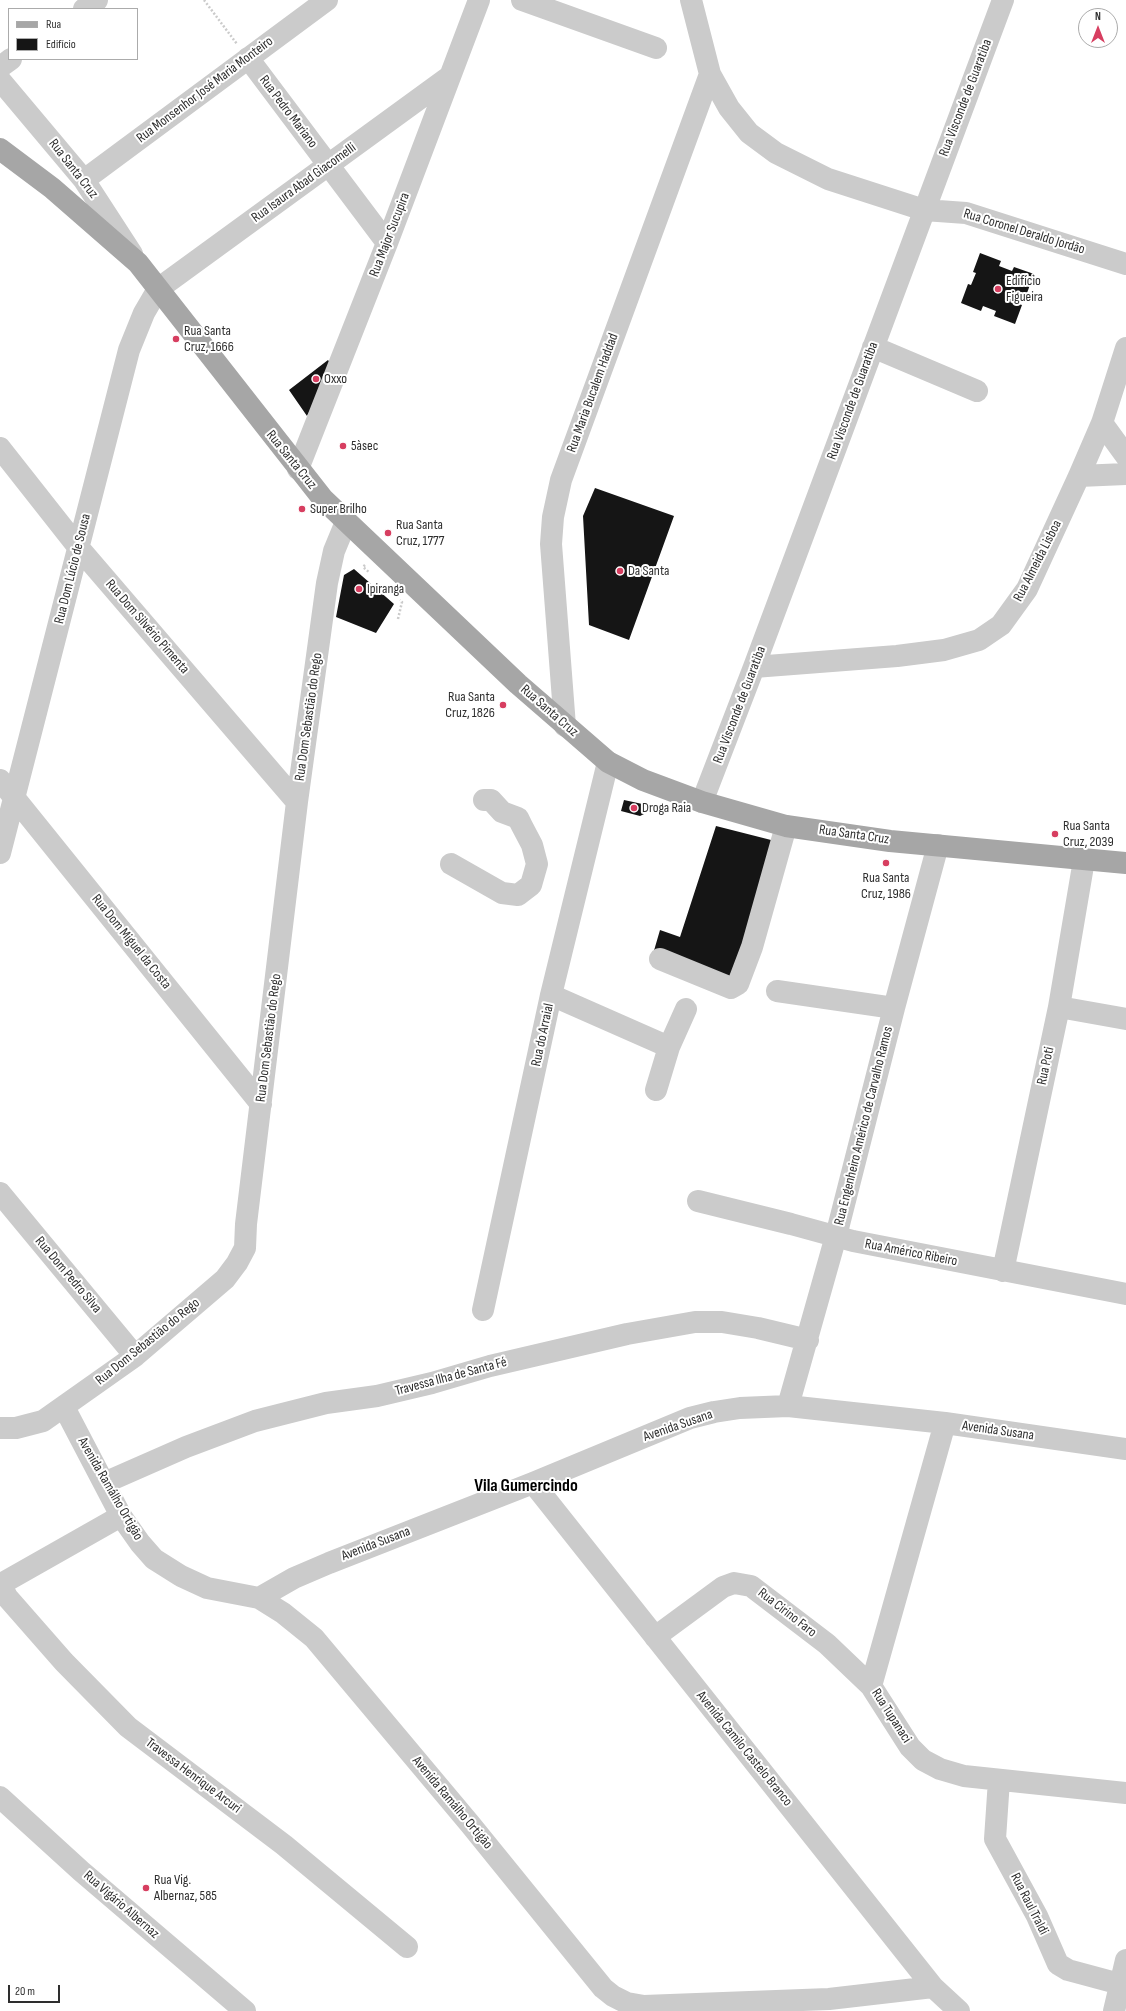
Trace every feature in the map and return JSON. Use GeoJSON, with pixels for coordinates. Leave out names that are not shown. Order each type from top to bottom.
{"type":"FeatureCollection","features":[{"type":"Feature","properties":{"kind":"main road","name":"Rua Santa Cruz"},"geometry":{"type":"LineString","coordinates":[[0,149],[52,188],[138,263],[323,499],[507,674],[608,762],[643,780],[702,802],[786,826],[839,834],[938,845],[1084,860],[1126,862]]}},
{"type":"Feature","properties":{"kind":"street"},"geometry":{"type":"LineString","coordinates":[[85,8],[97,0]]}},
{"type":"Feature","properties":{"kind":"street","name":"Rua Monsenhor José Maria Monteiro"},"geometry":{"type":"LineString","coordinates":[[84,180],[327,0]]}},
{"type":"Feature","properties":{"kind":"street","name":"Rua Major Sucupira"},"geometry":{"type":"LineString","coordinates":[[298,469],[387,243],[479,0]]}},
{"type":"Feature","properties":{"kind":"street"},"geometry":{"type":"LineString","coordinates":[[522,0],[656,48]]}},
{"type":"Feature","properties":{"kind":"street","name":"Rua Coronel Deraldo Jordão"},"geometry":{"type":"LineString","coordinates":[[691,0],[710,74],[729,108],[749,133],[776,153],[828,179],[924,210],[966,213],[1126,264]]}},
{"type":"Feature","properties":{"kind":"street","name":"Rua Visconde de Guaratiba"},"geometry":{"type":"LineString","coordinates":[[702,802],[754,667],[1003,0]]}},
{"type":"Feature","properties":{"kind":"street","name":"Rua Pedro Mariano"},"geometry":{"type":"LineString","coordinates":[[248,58],[387,243]]}},
{"type":"Feature","properties":{"kind":"street"},"geometry":{"type":"LineString","coordinates":[[0,67],[10,60]]}},
{"type":"Feature","properties":{"kind":"street","name":"Rua Maria Bucalem Haddad"},"geometry":{"type":"LineString","coordinates":[[565,726],[551,544],[553,517],[561,480],[710,74]]}},
{"type":"Feature","properties":{"kind":"street","name":"Rua Isaura Abad Giacomelli"},"geometry":{"type":"LineString","coordinates":[[158,289],[449,77]]}},
{"type":"Feature","properties":{"kind":"street","name":"Rua Santa Cruz"},"geometry":{"type":"LineString","coordinates":[[0,80],[84,180],[138,263]]}},
{"type":"Feature","properties":{"kind":"street","name":"Rua Dom Lúcio de Sousa"},"geometry":{"type":"LineString","coordinates":[[0,853],[129,350],[139,324],[158,289]]}},
{"type":"Feature","properties":{"kind":"street"},"geometry":{"type":"LineString","coordinates":[[873,347],[977,391]]}},
{"type":"Feature","properties":{"kind":"street","name":"Rua Almeida Lisboa"},"geometry":{"type":"LineString","coordinates":[[754,667],[936,651],[979,640],[1001,625],[1027,589],[1079,476],[1112,413],[1126,348]]}},
{"type":"Feature","properties":{"kind":"street"},"geometry":{"type":"LineString","coordinates":[[1112,413],[1126,456]]}},
{"type":"Feature","properties":{"kind":"street","name":"Rua Dom Silvério Pimenta"},"geometry":{"type":"LineString","coordinates":[[0,448],[78,547],[297,802]]}},
{"type":"Feature","properties":{"kind":"street"},"geometry":{"type":"LineString","coordinates":[[1079,476],[1126,474]]}},
{"type":"Feature","properties":{"kind":"street","name":"Rua Dom Sebastião do Rego"},"geometry":{"type":"LineString","coordinates":[[0,1428],[16,1428],[43,1421],[135,1356],[225,1279],[237,1263],[245,1248],[246,1224],[297,802],[330,566],[346,522]]}},
{"type":"Feature","properties":{"kind":"street","name":"Rua do Arraial"},"geometry":{"type":"LineString","coordinates":[[483,1310],[552,995],[608,762]]}},
{"type":"Feature","properties":{"kind":"street","name":"Rua Dom Miguel da Costa"},"geometry":{"type":"LineString","coordinates":[[0,780],[261,1104]]}},
{"type":"Feature","properties":{"kind":"street"},"geometry":{"type":"LineString","coordinates":[[451,864],[502,893],[518,895],[531,885],[537,864],[532,845],[518,818],[502,812],[491,800],[484,800]]}},
{"type":"Feature","properties":{"kind":"street"},"geometry":{"type":"LineString","coordinates":[[660,959],[731,988],[738,984],[752,947],[786,826]]}},
{"type":"Feature","properties":{"kind":"street","name":"Rua Engenheiro Américo de Carvalho Ramos"},"geometry":{"type":"LineString","coordinates":[[788,1406],[808,1340],[836,1236],[894,1008],[938,845]]}},
{"type":"Feature","properties":{"kind":"street","name":"Rua Poti"},"geometry":{"type":"LineString","coordinates":[[1003,1271],[1059,1007],[1084,860]]}},
{"type":"Feature","properties":{"kind":"street"},"geometry":{"type":"LineString","coordinates":[[777,991],[894,1008]]}},
{"type":"Feature","properties":{"kind":"street"},"geometry":{"type":"LineString","coordinates":[[552,995],[669,1047]]}},
{"type":"Feature","properties":{"kind":"street"},"geometry":{"type":"LineString","coordinates":[[1059,1007],[1126,1019]]}},
{"type":"Feature","properties":{"kind":"street"},"geometry":{"type":"LineString","coordinates":[[656,1090],[669,1047],[686,1009]]}},
{"type":"Feature","properties":{"kind":"street","name":"Rua Dom Pedro Silva"},"geometry":{"type":"LineString","coordinates":[[0,1194],[135,1356]]}},
{"type":"Feature","properties":{"kind":"street","name":"Rua Américo Ribeiro"},"geometry":{"type":"LineString","coordinates":[[698,1201],[853,1241],[1126,1294]]}},
{"type":"Feature","properties":{"kind":"street","name":"Travessa Ilha de Santa Fé"},"geometry":{"type":"LineString","coordinates":[[104,1483],[186,1447],[255,1420],[326,1403],[377,1396],[432,1384],[490,1366],[627,1334],[695,1322],[722,1322],[758,1328],[808,1340]]}},
{"type":"Feature","properties":{"kind":"street","name":"Avenida Susana"},"geometry":{"type":"LineString","coordinates":[[258,1598],[294,1578],[329,1563],[532,1483],[690,1418],[714,1412],[740,1408],[788,1406],[946,1423],[1126,1449]]}},
{"type":"Feature","properties":{"kind":"street","name":"Avenida Ramálho Ortigão"},"geometry":{"type":"LineString","coordinates":[[64,1407],[121,1516],[154,1560],[181,1576],[207,1588],[258,1598],[283,1613],[314,1638],[470,1824],[603,1988],[613,1996],[628,2003],[644,2006],[829,1999],[933,1987]]}},
{"type":"Feature","properties":{"kind":"street","name":"Rua Tupanaci"},"geometry":{"type":"LineString","coordinates":[[946,1423],[870,1686],[910,1747],[923,1760],[940,1769],[964,1776],[1126,1793]]}},
{"type":"Feature","properties":{"kind":"street","name":"Avenida Camilo Castelo Branco"},"geometry":{"type":"LineString","coordinates":[[532,1483],[933,1987],[960,2011]]}},
{"type":"Feature","properties":{"kind":"street"},"geometry":{"type":"LineString","coordinates":[[1,1583],[121,1516]]}},
{"type":"Feature","properties":{"kind":"street","name":"Travessa Henrique Arcuri"},"geometry":{"type":"LineString","coordinates":[[1,1583],[7,1597],[64,1662],[128,1727],[284,1845],[407,1947]]}},
{"type":"Feature","properties":{"kind":"street","name":"Rua Cirino Faro"},"geometry":{"type":"LineString","coordinates":[[655,1637],[723,1587],[734,1583],[751,1586],[827,1644],[870,1686]]}},
{"type":"Feature","properties":{"kind":"street","name":"Rua Raul Traldi"},"geometry":{"type":"LineString","coordinates":[[999,1780],[995,1839],[1037,1916],[1058,1964],[1068,1970],[1120,1984]]}},
{"type":"Feature","properties":{"kind":"street","name":"Rua Vigário Albernaz"},"geometry":{"type":"LineString","coordinates":[[0,1797],[81,1871],[245,2011]]}},
{"type":"Feature","properties":{"kind":"street"},"geometry":{"type":"LineString","coordinates":[[1114,2011],[1126,1960]]}},
{"type":"Feature","properties":{"kind":"path"},"geometry":{"type":"LineString","coordinates":[[204,0],[248,58]]}},
{"type":"Feature","properties":{"kind":"building","name":"Edifício Figueira"},"geometry":{"type":"Polygon","coordinates":[[[980,253],[1001,261],[999,266],[1012,271],[1014,267],[1034,274],[1027,293],[1024,292],[1019,304],[1022,305],[1015,324],[994,316],[996,311],[983,306],[981,311],[961,303],[968,284],[971,285],[976,273],[973,272],[980,253]]]}},
{"type":"Feature","properties":{"kind":"building","name":"Oxxo"},"geometry":{"type":"Polygon","coordinates":[[[328,360],[334,368],[307,416],[289,390],[328,360]]]}},
{"type":"Feature","properties":{"kind":"building","name":"Da Santa"},"geometry":{"type":"Polygon","coordinates":[[[595,488],[674,516],[629,640],[589,625],[583,516],[595,488]]]}},
{"type":"Feature","properties":{"kind":"building","name":"Ipiranga"},"geometry":{"type":"Polygon","coordinates":[[[354,569],[394,604],[376,633],[336,617],[344,575],[354,569]]]}},
{"type":"Feature","properties":{"kind":"building","name":"Droga Raia"},"geometry":{"type":"Polygon","coordinates":[[[624,800],[647,805],[644,814],[640,816],[621,811],[624,800]]]}},
{"type":"Feature","properties":{"kind":"building"},"geometry":{"type":"Polygon","coordinates":[[[716,826],[775,841],[731,979],[653,954],[660,930],[680,937],[716,826]]]}},
{"type":"Feature","properties":{"kind":"place","name":"Edifício Figueira"},"geometry":{"type":"Point","coordinates":[998,289]}},
{"type":"Feature","properties":{"kind":"place","name":"Rua Santa Cruz, 1666"},"geometry":{"type":"Point","coordinates":[176,339]}},
{"type":"Feature","properties":{"kind":"place","name":"Oxxo"},"geometry":{"type":"Point","coordinates":[316,379]}},
{"type":"Feature","properties":{"kind":"place","name":"5àsec"},"geometry":{"type":"Point","coordinates":[343,446]}},
{"type":"Feature","properties":{"kind":"place","name":"Super Brilho"},"geometry":{"type":"Point","coordinates":[302,509]}},
{"type":"Feature","properties":{"kind":"place","name":"Rua Santa Cruz, 1777"},"geometry":{"type":"Point","coordinates":[388,533]}},
{"type":"Feature","properties":{"kind":"place","name":"Da Santa"},"geometry":{"type":"Point","coordinates":[620,571]}},
{"type":"Feature","properties":{"kind":"place","name":"Ipiranga"},"geometry":{"type":"Point","coordinates":[359,589]}},
{"type":"Feature","properties":{"kind":"place","name":"Rua Santa Cruz, 1826"},"geometry":{"type":"Point","coordinates":[503,705]}},
{"type":"Feature","properties":{"kind":"place","name":"Droga Raia"},"geometry":{"type":"Point","coordinates":[634,808]}},
{"type":"Feature","properties":{"kind":"place","name":"Rua Santa Cruz, 2039"},"geometry":{"type":"Point","coordinates":[1055,834]}},
{"type":"Feature","properties":{"kind":"place","name":"Rua Santa Cruz, 1986"},"geometry":{"type":"Point","coordinates":[886,863]}},
{"type":"Feature","properties":{"kind":"place","name":"Rua Vig. Albernaz, 585"},"geometry":{"type":"Point","coordinates":[146,1888]}},
{"type":"Feature","properties":{"kind":"district","name":"Vila Gumercindo"},"geometry":{"type":"Point","coordinates":[526,1486]}}]}
